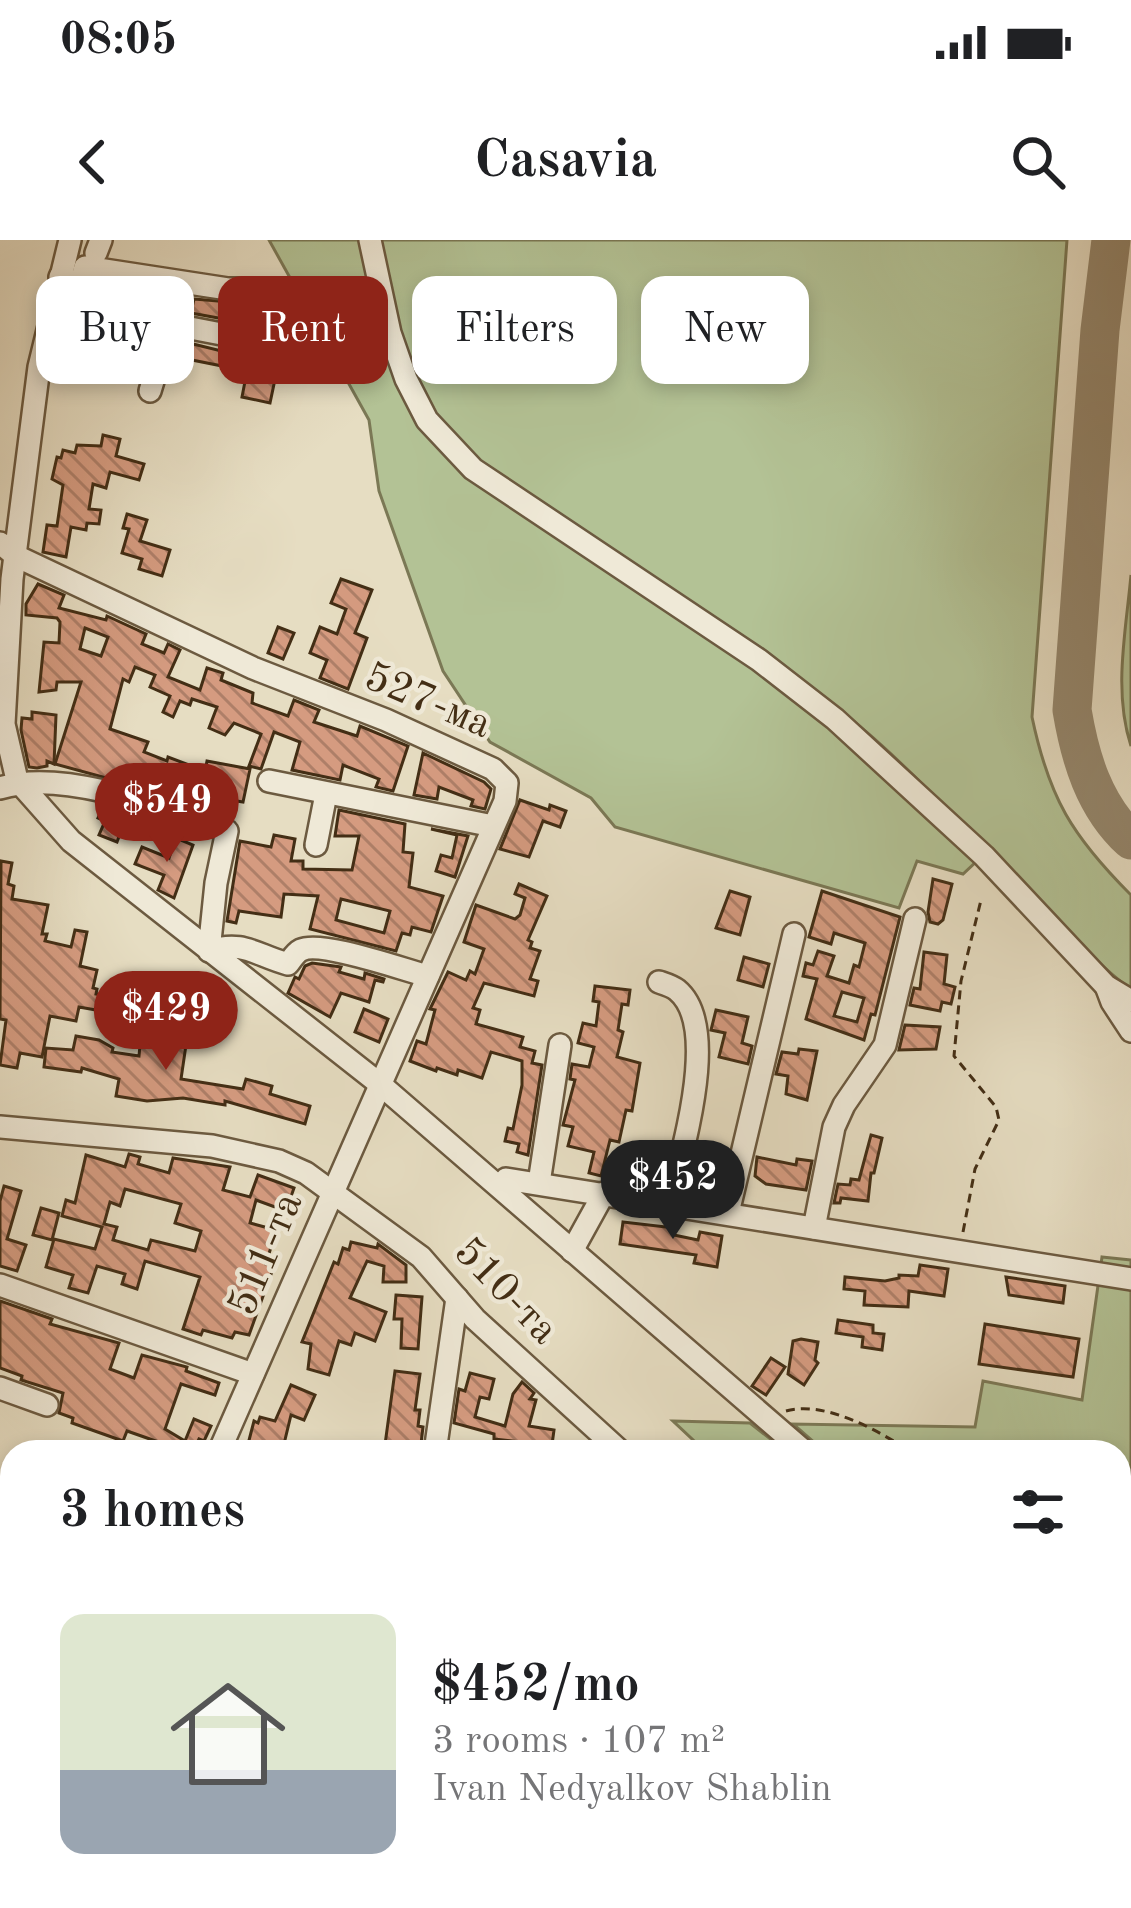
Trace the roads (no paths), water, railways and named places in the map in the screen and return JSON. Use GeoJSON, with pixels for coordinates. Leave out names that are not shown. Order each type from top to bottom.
{"type":"FeatureCollection","features":[{"type":"Feature","properties":{"kind":"street"},"geometry":{"type":"LineString","coordinates":[[70,240],[70,276]]}},
{"type":"Feature","properties":{"kind":"street"},"geometry":{"type":"LineString","coordinates":[[370,240],[384,313],[406,379],[427,420],[473,469],[759,659],[835,719],[958,830],[1106,986],[1131,1001]]}},
{"type":"Feature","properties":{"kind":"street"},"geometry":{"type":"LineString","coordinates":[[75,276],[85,267],[144,276]]}},
{"type":"Feature","properties":{"kind":"street"},"geometry":{"type":"LineString","coordinates":[[194,284],[263,289],[285,310],[279,345],[194,327]]}},
{"type":"Feature","properties":{"kind":"street"},"geometry":{"type":"LineString","coordinates":[[36,384],[8,550],[4,724],[9,785],[71,842],[380,1085],[792,1440]]}},
{"type":"Feature","properties":{"kind":"street"},"geometry":{"type":"LineString","coordinates":[[150,391],[152,384]]}},
{"type":"Feature","properties":{"kind":"street","name":"527-ма"},"geometry":{"type":"LineString","coordinates":[[8,550],[253,668],[494,769],[507,783],[505,801],[380,1085]]}},
{"type":"Feature","properties":{"kind":"street"},"geometry":{"type":"LineString","coordinates":[[269,781],[493,826]]}},
{"type":"Feature","properties":{"kind":"street"},"geometry":{"type":"LineString","coordinates":[[9,785],[119,793],[227,832],[209,951]]}},
{"type":"Feature","properties":{"kind":"street"},"geometry":{"type":"LineString","coordinates":[[316,845],[326,794]]}},
{"type":"Feature","properties":{"kind":"street"},"geometry":{"type":"LineString","coordinates":[[814,1228],[834,1127],[885,1045],[915,919]]}},
{"type":"Feature","properties":{"kind":"street"},"geometry":{"type":"LineString","coordinates":[[728,1213],[794,934]]}},
{"type":"Feature","properties":{"kind":"street"},"geometry":{"type":"LineString","coordinates":[[209,951],[230,944],[288,964]]}},
{"type":"Feature","properties":{"kind":"street"},"geometry":{"type":"LineString","coordinates":[[278,990],[288,964],[308,947],[428,976]]}},
{"type":"Feature","properties":{"kind":"street"},"geometry":{"type":"LineString","coordinates":[[659,982],[678,990],[687,1005],[695,1027],[698,1063],[670,1204]]}},
{"type":"Feature","properties":{"kind":"street"},"geometry":{"type":"LineString","coordinates":[[1106,986],[1131,1031]]}},
{"type":"Feature","properties":{"kind":"street"},"geometry":{"type":"LineString","coordinates":[[539,1183],[560,1045]]}},
{"type":"Feature","properties":{"kind":"street","name":"511-та"},"geometry":{"type":"LineString","coordinates":[[224,1440],[380,1085]]}},
{"type":"Feature","properties":{"kind":"street","name":"510-та"},"geometry":{"type":"LineString","coordinates":[[0,1127],[212,1146],[279,1161],[332,1189],[421,1257],[475,1319],[608,1440]]}},
{"type":"Feature","properties":{"kind":"street"},"geometry":{"type":"LineString","coordinates":[[506,1179],[1131,1280]]}},
{"type":"Feature","properties":{"kind":"street"},"geometry":{"type":"LineString","coordinates":[[572,1252],[604,1193]]}},
{"type":"Feature","properties":{"kind":"street"},"geometry":{"type":"LineString","coordinates":[[0,1285],[254,1374]]}},
{"type":"Feature","properties":{"kind":"street"},"geometry":{"type":"LineString","coordinates":[[437,1440],[457,1298]]}},
{"type":"Feature","properties":{"kind":"street"},"geometry":{"type":"LineString","coordinates":[[0,1388],[47,1405]]}}]}
